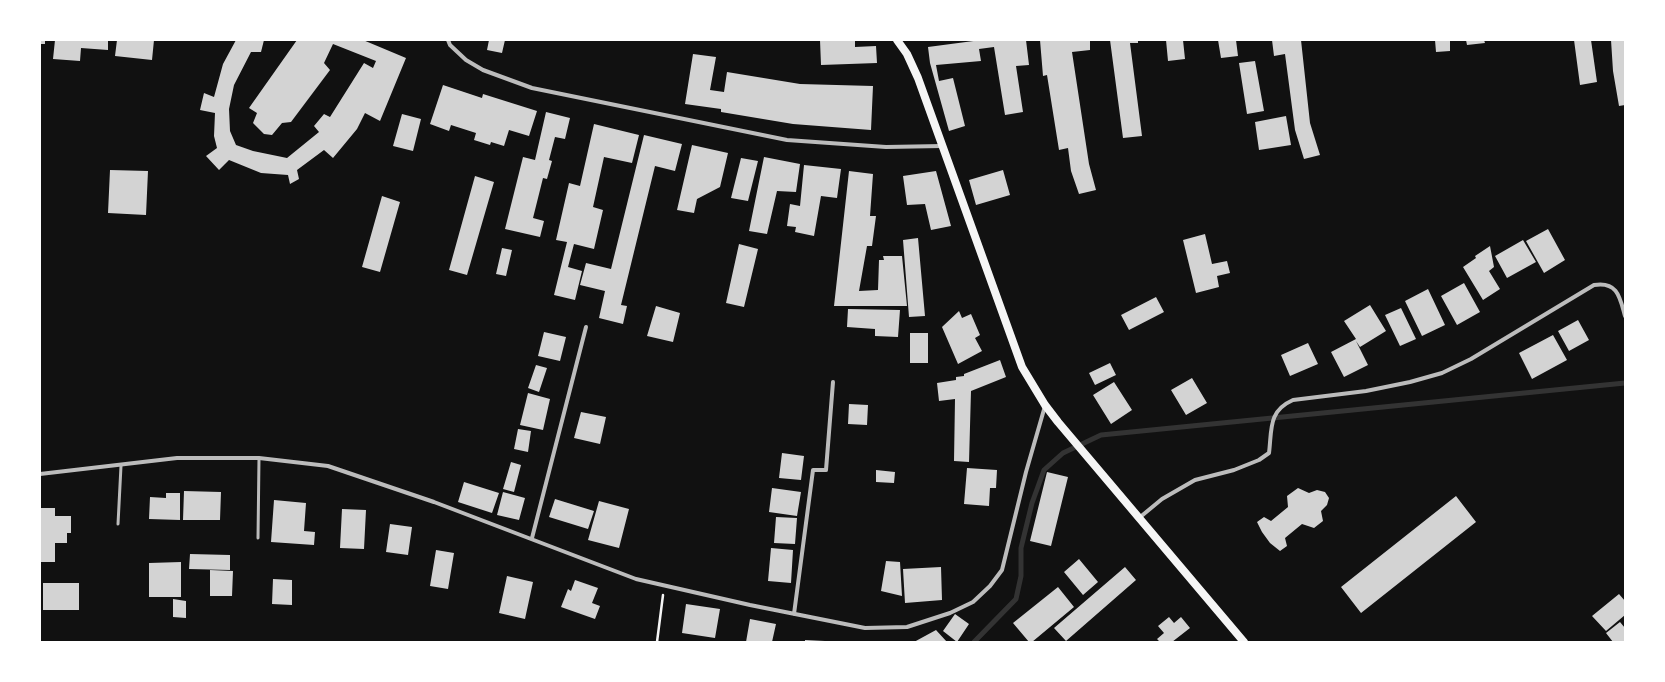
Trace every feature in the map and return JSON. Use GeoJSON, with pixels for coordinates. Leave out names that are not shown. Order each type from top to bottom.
{"type":"FeatureCollection","features":[{"type":"Feature","properties":{"kind":"main road"},"geometry":{"type":"LineString","coordinates":[[897,40],[907,54],[918,78],[1022,367],[1045,405],[1058,422],[1244,642]]}},
{"type":"Feature","properties":{"kind":"street"},"geometry":{"type":"LineString","coordinates":[[448,40],[450,45],[466,60],[483,70],[532,88],[671,118],[787,140],[869,146],[942,146]]}},
{"type":"Feature","properties":{"kind":"street"},"geometry":{"type":"LineString","coordinates":[[1139,518],[1162,499],[1195,480],[1234,470],[1259,460],[1269,452],[1270,430],[1275,412],[1282,405],[1293,400],[1366,391],[1410,382],[1442,373],[1471,359],[1594,285],[1604,284],[1614,288],[1620,298],[1625,316]]}},
{"type":"Feature","properties":{"kind":"street"},"geometry":{"type":"LineString","coordinates":[[532,538],[586,327]]}},
{"type":"Feature","properties":{"kind":"street"},"geometry":{"type":"LineString","coordinates":[[794,614],[813,470],[826,470],[833,382]]}},
{"type":"Feature","properties":{"kind":"street"},"geometry":{"type":"LineString","coordinates":[[40,474],[121,466],[177,458],[259,458],[328,466],[434,502],[532,538],[636,579],[865,628],[907,627],[950,613],[973,602],[990,586],[1002,570],[1026,472],[1045,405]]}},
{"type":"Feature","properties":{"kind":"lane"},"geometry":{"type":"LineString","coordinates":[[258,538],[259,458]]}},
{"type":"Feature","properties":{"kind":"lane"},"geometry":{"type":"LineString","coordinates":[[118,524],[121,466]]}},
{"type":"Feature","properties":{"kind":"path"},"geometry":{"type":"LineString","coordinates":[[657,642],[665,586]]}},
{"type":"Feature","properties":{"kind":"building"},"geometry":{"type":"Polygon","coordinates":[[[40,40],[45,40],[45,44],[40,44],[40,40]]]}},
{"type":"Feature","properties":{"kind":"building"},"geometry":{"type":"Polygon","coordinates":[[[55,40],[108,40],[108,50],[81,48],[80,61],[53,59],[55,40]]]}},
{"type":"Feature","properties":{"kind":"building"},"geometry":{"type":"Polygon","coordinates":[[[117,40],[154,40],[152,60],[115,56],[117,40]]]}},
{"type":"Feature","properties":{"kind":"building"},"geometry":{"type":"Polygon","coordinates":[[[236,40],[264,40],[261,52],[251,52],[234,85],[229,109],[230,131],[236,145],[253,151],[287,158],[319,132],[314,126],[324,114],[330,117],[364,63],[373,68],[376,61],[333,44],[324,63],[330,70],[291,122],[282,123],[272,135],[264,134],[253,123],[257,113],[249,108],[297,40],[363,40],[406,58],[380,121],[365,113],[357,129],[333,158],[324,150],[297,170],[299,179],[290,184],[288,175],[261,173],[229,160],[219,170],[206,156],[217,148],[214,136],[215,113],[200,110],[204,93],[214,97],[223,64],[236,40]]]}},
{"type":"Feature","properties":{"kind":"building"},"geometry":{"type":"Polygon","coordinates":[[[489,40],[505,40],[502,53],[487,50],[489,40]]]}},
{"type":"Feature","properties":{"kind":"building"},"geometry":{"type":"Polygon","coordinates":[[[820,40],[855,40],[855,47],[876,46],[877,63],[821,65],[820,40]]]}},
{"type":"Feature","properties":{"kind":"building"},"geometry":{"type":"Polygon","coordinates":[[[981,40],[1026,40],[1029,65],[1016,66],[1023,112],[1005,115],[994,47],[979,49],[981,61],[936,65],[939,81],[953,78],[965,126],[949,131],[930,63],[928,47],[981,40]]]}},
{"type":"Feature","properties":{"kind":"building"},"geometry":{"type":"Polygon","coordinates":[[[1040,40],[1090,40],[1090,50],[1072,52],[1089,164],[1096,190],[1079,194],[1071,171],[1068,148],[1059,150],[1047,75],[1043,76],[1040,40]]]}},
{"type":"Feature","properties":{"kind":"building"},"geometry":{"type":"Polygon","coordinates":[[[1110,40],[1138,40],[1138,43],[1130,43],[1142,136],[1123,138],[1110,40]]]}},
{"type":"Feature","properties":{"kind":"building"},"geometry":{"type":"Polygon","coordinates":[[[1166,40],[1183,40],[1185,59],[1168,61],[1166,40]]]}},
{"type":"Feature","properties":{"kind":"building"},"geometry":{"type":"Polygon","coordinates":[[[1218,40],[1236,40],[1238,56],[1221,58],[1218,40]]]}},
{"type":"Feature","properties":{"kind":"building"},"geometry":{"type":"Polygon","coordinates":[[[1272,40],[1301,40],[1310,123],[1320,155],[1304,159],[1295,130],[1285,54],[1274,56],[1272,40]]]}},
{"type":"Feature","properties":{"kind":"building"},"geometry":{"type":"Polygon","coordinates":[[[1435,40],[1450,40],[1450,51],[1436,52],[1435,40]]]}},
{"type":"Feature","properties":{"kind":"building"},"geometry":{"type":"Polygon","coordinates":[[[1466,40],[1484,40],[1485,43],[1467,45],[1466,40]]]}},
{"type":"Feature","properties":{"kind":"building"},"geometry":{"type":"Polygon","coordinates":[[[1574,40],[1591,40],[1597,82],[1580,85],[1574,40]]]}},
{"type":"Feature","properties":{"kind":"building"},"geometry":{"type":"Polygon","coordinates":[[[1611,40],[1625,40],[1625,105],[1619,106],[1613,71],[1611,40]]]}},
{"type":"Feature","properties":{"kind":"building"},"geometry":{"type":"Polygon","coordinates":[[[693,54],[716,57],[710,90],[724,92],[727,72],[800,84],[873,86],[871,130],[793,124],[721,112],[721,109],[685,104],[693,54]]]}},
{"type":"Feature","properties":{"kind":"building"},"geometry":{"type":"Polygon","coordinates":[[[1255,61],[1264,111],[1247,114],[1239,63],[1255,61]]]}},
{"type":"Feature","properties":{"kind":"building"},"geometry":{"type":"Polygon","coordinates":[[[443,85],[482,98],[483,94],[537,111],[529,136],[509,130],[504,146],[491,142],[490,145],[474,140],[476,133],[451,125],[449,131],[430,124],[443,85]]]}},
{"type":"Feature","properties":{"kind":"building"},"geometry":{"type":"Polygon","coordinates":[[[546,112],[570,118],[565,139],[555,137],[549,160],[552,161],[547,179],[543,178],[533,218],[544,221],[540,237],[505,229],[523,157],[535,160],[546,112]]]}},
{"type":"Feature","properties":{"kind":"building"},"geometry":{"type":"Polygon","coordinates":[[[402,114],[421,119],[413,151],[393,146],[402,114]]]}},
{"type":"Feature","properties":{"kind":"building"},"geometry":{"type":"Polygon","coordinates":[[[1286,116],[1291,145],[1259,150],[1255,122],[1286,116]]]}},
{"type":"Feature","properties":{"kind":"building"},"geometry":{"type":"Polygon","coordinates":[[[594,124],[639,135],[632,163],[604,157],[593,207],[603,210],[594,249],[574,244],[568,267],[582,271],[575,300],[554,295],[567,242],[556,240],[569,183],[580,186],[594,124]]]}},
{"type":"Feature","properties":{"kind":"building"},"geometry":{"type":"Polygon","coordinates":[[[644,135],[682,144],[675,171],[655,166],[621,305],[627,306],[623,324],[599,318],[605,291],[580,285],[586,263],[611,269],[644,135]]]}},
{"type":"Feature","properties":{"kind":"building"},"geometry":{"type":"Polygon","coordinates":[[[692,145],[728,153],[720,187],[697,199],[694,213],[677,210],[692,145]]]}},
{"type":"Feature","properties":{"kind":"building"},"geometry":{"type":"Polygon","coordinates":[[[764,157],[800,164],[796,192],[777,191],[767,234],[749,231],[764,157]]]}},
{"type":"Feature","properties":{"kind":"building"},"geometry":{"type":"Polygon","coordinates":[[[741,158],[758,161],[748,201],[731,198],[741,158]]]}},
{"type":"Feature","properties":{"kind":"building"},"geometry":{"type":"Polygon","coordinates":[[[804,165],[841,169],[837,198],[821,196],[814,236],[795,232],[796,227],[787,226],[790,204],[800,206],[804,165]]]}},
{"type":"Feature","properties":{"kind":"building"},"geometry":{"type":"Polygon","coordinates":[[[110,170],[148,171],[146,215],[108,213],[110,170]]]}},
{"type":"Feature","properties":{"kind":"building"},"geometry":{"type":"Polygon","coordinates":[[[1003,170],[1010,195],[976,205],[969,180],[1003,170]]]}},
{"type":"Feature","properties":{"kind":"building"},"geometry":{"type":"Polygon","coordinates":[[[849,171],[873,174],[870,216],[876,216],[872,246],[867,246],[859,291],[878,290],[879,260],[884,260],[883,256],[902,256],[907,306],[834,306],[849,171]]]}},
{"type":"Feature","properties":{"kind":"building"},"geometry":{"type":"Polygon","coordinates":[[[936,171],[951,226],[931,230],[925,204],[907,205],[903,176],[936,171]]]}},
{"type":"Feature","properties":{"kind":"building"},"geometry":{"type":"Polygon","coordinates":[[[475,176],[494,182],[467,275],[449,270],[475,176]]]}},
{"type":"Feature","properties":{"kind":"building"},"geometry":{"type":"Polygon","coordinates":[[[382,196],[400,202],[380,272],[362,267],[382,196]]]}},
{"type":"Feature","properties":{"kind":"building"},"geometry":{"type":"Polygon","coordinates":[[[1548,229],[1565,260],[1544,273],[1526,241],[1548,229]]]}},
{"type":"Feature","properties":{"kind":"building"},"geometry":{"type":"Polygon","coordinates":[[[1205,234],[1212,264],[1227,261],[1230,273],[1217,276],[1219,287],[1196,293],[1183,240],[1205,234]]]}},
{"type":"Feature","properties":{"kind":"building"},"geometry":{"type":"Polygon","coordinates":[[[918,238],[925,316],[909,317],[903,240],[918,238]]]}},
{"type":"Feature","properties":{"kind":"building"},"geometry":{"type":"Polygon","coordinates":[[[1523,240],[1536,262],[1507,278],[1495,256],[1523,240]]]}},
{"type":"Feature","properties":{"kind":"building"},"geometry":{"type":"Polygon","coordinates":[[[739,244],[758,249],[744,307],[726,303],[739,244]]]}},
{"type":"Feature","properties":{"kind":"building"},"geometry":{"type":"Polygon","coordinates":[[[1490,246],[1494,267],[1489,271],[1500,289],[1483,300],[1463,267],[1476,258],[1475,256],[1490,246]]]}},
{"type":"Feature","properties":{"kind":"building"},"geometry":{"type":"Polygon","coordinates":[[[502,248],[512,250],[506,276],[496,274],[502,248]]]}},
{"type":"Feature","properties":{"kind":"building"},"geometry":{"type":"Polygon","coordinates":[[[1464,283],[1480,312],[1457,325],[1441,296],[1464,283]]]}},
{"type":"Feature","properties":{"kind":"building"},"geometry":{"type":"Polygon","coordinates":[[[1428,289],[1445,325],[1422,336],[1405,301],[1428,289]]]}},
{"type":"Feature","properties":{"kind":"building"},"geometry":{"type":"Polygon","coordinates":[[[1156,297],[1164,312],[1129,330],[1121,315],[1156,297]]]}},
{"type":"Feature","properties":{"kind":"building"},"geometry":{"type":"Polygon","coordinates":[[[1370,305],[1386,331],[1360,347],[1356,341],[1368,365],[1344,377],[1331,352],[1356,339],[1344,321],[1370,305]]]}},
{"type":"Feature","properties":{"kind":"building"},"geometry":{"type":"Polygon","coordinates":[[[656,306],[680,313],[673,342],[647,336],[656,306]]]}},
{"type":"Feature","properties":{"kind":"building"},"geometry":{"type":"Polygon","coordinates":[[[1401,308],[1416,339],[1400,346],[1385,315],[1401,308]]]}},
{"type":"Feature","properties":{"kind":"building"},"geometry":{"type":"Polygon","coordinates":[[[848,309],[900,310],[898,337],[875,336],[875,329],[847,327],[848,309]]]}},
{"type":"Feature","properties":{"kind":"building"},"geometry":{"type":"Polygon","coordinates":[[[959,311],[962,318],[971,314],[980,335],[975,338],[982,351],[958,364],[942,327],[959,311]]]}},
{"type":"Feature","properties":{"kind":"building"},"geometry":{"type":"Polygon","coordinates":[[[1578,320],[1589,340],[1569,351],[1558,331],[1578,320]]]}},
{"type":"Feature","properties":{"kind":"building"},"geometry":{"type":"Polygon","coordinates":[[[544,332],[566,337],[560,361],[538,356],[544,332]]]}},
{"type":"Feature","properties":{"kind":"building"},"geometry":{"type":"Polygon","coordinates":[[[910,333],[928,333],[928,363],[910,363],[910,333]]]}},
{"type":"Feature","properties":{"kind":"building"},"geometry":{"type":"Polygon","coordinates":[[[1553,335],[1567,360],[1532,379],[1519,353],[1553,335]]]}},
{"type":"Feature","properties":{"kind":"building"},"geometry":{"type":"Polygon","coordinates":[[[1308,343],[1318,364],[1290,376],[1281,355],[1308,343]]]}},
{"type":"Feature","properties":{"kind":"building"},"geometry":{"type":"Polygon","coordinates":[[[1000,360],[1006,377],[971,391],[969,462],[954,461],[955,399],[939,401],[937,383],[956,380],[956,377],[964,376],[964,374],[1000,360]]]}},
{"type":"Feature","properties":{"kind":"building"},"geometry":{"type":"Polygon","coordinates":[[[1110,363],[1116,375],[1095,385],[1089,373],[1110,363]]]}},
{"type":"Feature","properties":{"kind":"building"},"geometry":{"type":"Polygon","coordinates":[[[536,365],[547,368],[539,392],[528,388],[536,365]]]}},
{"type":"Feature","properties":{"kind":"building"},"geometry":{"type":"Polygon","coordinates":[[[1192,378],[1207,403],[1186,415],[1171,390],[1192,378]]]}},
{"type":"Feature","properties":{"kind":"building"},"geometry":{"type":"Polygon","coordinates":[[[1114,382],[1132,410],[1111,424],[1093,395],[1114,382]]]}},
{"type":"Feature","properties":{"kind":"building"},"geometry":{"type":"Polygon","coordinates":[[[528,393],[550,399],[543,430],[520,425],[528,393]]]}},
{"type":"Feature","properties":{"kind":"building"},"geometry":{"type":"Polygon","coordinates":[[[849,404],[868,405],[867,425],[848,424],[849,404]]]}},
{"type":"Feature","properties":{"kind":"building"},"geometry":{"type":"Polygon","coordinates":[[[581,412],[606,417],[600,444],[574,438],[581,412]]]}},
{"type":"Feature","properties":{"kind":"building"},"geometry":{"type":"Polygon","coordinates":[[[518,429],[531,431],[528,452],[514,449],[518,429]]]}},
{"type":"Feature","properties":{"kind":"building"},"geometry":{"type":"Polygon","coordinates":[[[782,453],[804,456],[801,480],[779,478],[782,453]]]}},
{"type":"Feature","properties":{"kind":"building"},"geometry":{"type":"Polygon","coordinates":[[[511,462],[521,465],[514,492],[503,489],[511,462]]]}},
{"type":"Feature","properties":{"kind":"building"},"geometry":{"type":"Polygon","coordinates":[[[967,468],[997,470],[996,488],[990,488],[989,506],[964,504],[967,468]]]}},
{"type":"Feature","properties":{"kind":"building"},"geometry":{"type":"Polygon","coordinates":[[[876,470],[895,472],[894,483],[876,482],[876,470]]]}},
{"type":"Feature","properties":{"kind":"building"},"geometry":{"type":"Polygon","coordinates":[[[1047,472],[1068,477],[1051,546],[1030,541],[1047,472]]]}},
{"type":"Feature","properties":{"kind":"building"},"geometry":{"type":"Polygon","coordinates":[[[464,482],[499,493],[492,513],[458,502],[464,482]]]}},
{"type":"Feature","properties":{"kind":"building"},"geometry":{"type":"Polygon","coordinates":[[[772,488],[801,492],[797,516],[769,512],[772,488]]]}},
{"type":"Feature","properties":{"kind":"building"},"geometry":{"type":"Polygon","coordinates":[[[1298,488],[1309,493],[1317,490],[1325,492],[1329,498],[1327,505],[1321,511],[1323,521],[1314,528],[1302,524],[1285,538],[1287,546],[1280,551],[1270,543],[1257,522],[1264,517],[1271,521],[1288,507],[1287,496],[1298,488]]]}},
{"type":"Feature","properties":{"kind":"building"},"geometry":{"type":"Polygon","coordinates":[[[184,491],[221,492],[220,520],[183,520],[184,491]]]}},
{"type":"Feature","properties":{"kind":"building"},"geometry":{"type":"Polygon","coordinates":[[[503,492],[525,498],[519,520],[497,515],[503,492]]]}},
{"type":"Feature","properties":{"kind":"building"},"geometry":{"type":"Polygon","coordinates":[[[166,493],[180,493],[180,520],[149,519],[150,497],[166,498],[166,493]]]}},
{"type":"Feature","properties":{"kind":"building"},"geometry":{"type":"Polygon","coordinates":[[[1456,496],[1476,522],[1361,613],[1341,587],[1456,496]]]}},
{"type":"Feature","properties":{"kind":"building"},"geometry":{"type":"Polygon","coordinates":[[[555,499],[594,511],[588,529],[549,517],[555,499]]]}},
{"type":"Feature","properties":{"kind":"building"},"geometry":{"type":"Polygon","coordinates":[[[274,500],[306,503],[304,531],[315,532],[314,545],[271,542],[274,500]]]}},
{"type":"Feature","properties":{"kind":"building"},"geometry":{"type":"Polygon","coordinates":[[[599,501],[629,509],[619,548],[588,540],[599,501]]]}},
{"type":"Feature","properties":{"kind":"building"},"geometry":{"type":"Polygon","coordinates":[[[41,508],[55,508],[55,516],[71,516],[71,533],[67,533],[67,543],[55,543],[55,562],[41,562],[41,508]]]}},
{"type":"Feature","properties":{"kind":"building"},"geometry":{"type":"Polygon","coordinates":[[[342,509],[366,510],[364,549],[340,548],[342,509]]]}},
{"type":"Feature","properties":{"kind":"building"},"geometry":{"type":"Polygon","coordinates":[[[776,517],[797,518],[795,544],[774,543],[776,517]]]}},
{"type":"Feature","properties":{"kind":"building"},"geometry":{"type":"Polygon","coordinates":[[[390,524],[412,527],[408,555],[386,552],[390,524]]]}},
{"type":"Feature","properties":{"kind":"building"},"geometry":{"type":"Polygon","coordinates":[[[771,548],[793,550],[791,583],[768,581],[771,548]]]}},
{"type":"Feature","properties":{"kind":"building"},"geometry":{"type":"Polygon","coordinates":[[[436,550],[454,553],[448,589],[430,586],[436,550]]]}},
{"type":"Feature","properties":{"kind":"building"},"geometry":{"type":"Polygon","coordinates":[[[190,554],[230,555],[230,570],[189,569],[190,554]]]}},
{"type":"Feature","properties":{"kind":"building"},"geometry":{"type":"Polygon","coordinates":[[[1079,559],[1098,582],[1083,595],[1064,572],[1079,559]]]}},
{"type":"Feature","properties":{"kind":"building"},"geometry":{"type":"Polygon","coordinates":[[[886,561],[900,562],[902,596],[881,591],[886,561]]]}},
{"type":"Feature","properties":{"kind":"building"},"geometry":{"type":"Polygon","coordinates":[[[181,562],[181,597],[149,597],[149,563],[181,562]]]}},
{"type":"Feature","properties":{"kind":"building"},"geometry":{"type":"Polygon","coordinates":[[[941,567],[942,600],[905,603],[903,569],[941,567]]]}},
{"type":"Feature","properties":{"kind":"building"},"geometry":{"type":"Polygon","coordinates":[[[1125,567],[1136,580],[1066,641],[1054,628],[1125,567]]]}},
{"type":"Feature","properties":{"kind":"building"},"geometry":{"type":"Polygon","coordinates":[[[210,570],[233,571],[232,596],[210,596],[210,570]]]}},
{"type":"Feature","properties":{"kind":"building"},"geometry":{"type":"Polygon","coordinates":[[[507,576],[533,582],[525,619],[499,613],[507,576]]]}},
{"type":"Feature","properties":{"kind":"building"},"geometry":{"type":"Polygon","coordinates":[[[273,579],[292,580],[292,605],[272,604],[273,579]]]}},
{"type":"Feature","properties":{"kind":"building"},"geometry":{"type":"Polygon","coordinates":[[[575,580],[598,588],[592,603],[600,606],[595,619],[561,607],[568,589],[571,591],[575,580]]]}},
{"type":"Feature","properties":{"kind":"building"},"geometry":{"type":"Polygon","coordinates":[[[43,583],[79,583],[79,610],[43,610],[43,583]]]}},
{"type":"Feature","properties":{"kind":"building"},"geometry":{"type":"Polygon","coordinates":[[[1058,587],[1074,607],[1032,642],[1029,642],[1013,623],[1058,587]]]}},
{"type":"Feature","properties":{"kind":"building"},"geometry":{"type":"Polygon","coordinates":[[[1619,594],[1625,601],[1625,615],[1606,631],[1592,616],[1619,594]]]}},
{"type":"Feature","properties":{"kind":"building"},"geometry":{"type":"Polygon","coordinates":[[[173,599],[186,601],[186,618],[173,617],[173,599]]]}},
{"type":"Feature","properties":{"kind":"building"},"geometry":{"type":"Polygon","coordinates":[[[686,604],[720,609],[715,638],[682,633],[686,604]]]}},
{"type":"Feature","properties":{"kind":"building"},"geometry":{"type":"Polygon","coordinates":[[[955,614],[969,624],[957,642],[943,631],[955,614]]]}},
{"type":"Feature","properties":{"kind":"building"},"geometry":{"type":"Polygon","coordinates":[[[1169,617],[1174,623],[1181,617],[1190,628],[1172,642],[1160,642],[1157,639],[1164,633],[1158,626],[1169,617]]]}},
{"type":"Feature","properties":{"kind":"building"},"geometry":{"type":"Polygon","coordinates":[[[750,619],[776,624],[772,642],[746,642],[750,619]]]}},
{"type":"Feature","properties":{"kind":"building"},"geometry":{"type":"Polygon","coordinates":[[[1620,622],[1625,628],[1625,642],[1613,642],[1606,633],[1620,622]]]}},
{"type":"Feature","properties":{"kind":"building"},"geometry":{"type":"Polygon","coordinates":[[[936,630],[947,642],[914,642],[936,630]]]}},
{"type":"Feature","properties":{"kind":"building"},"geometry":{"type":"Polygon","coordinates":[[[805,640],[825,641],[805,642],[805,640]]]}},
{"type":"Feature","properties":{"kind":"waterway"},"geometry":{"type":"LineString","coordinates":[[974,642],[1016,599],[1021,576],[1021,548],[1032,503],[1044,470],[1063,453],[1101,435],[1625,383]]}}]}
